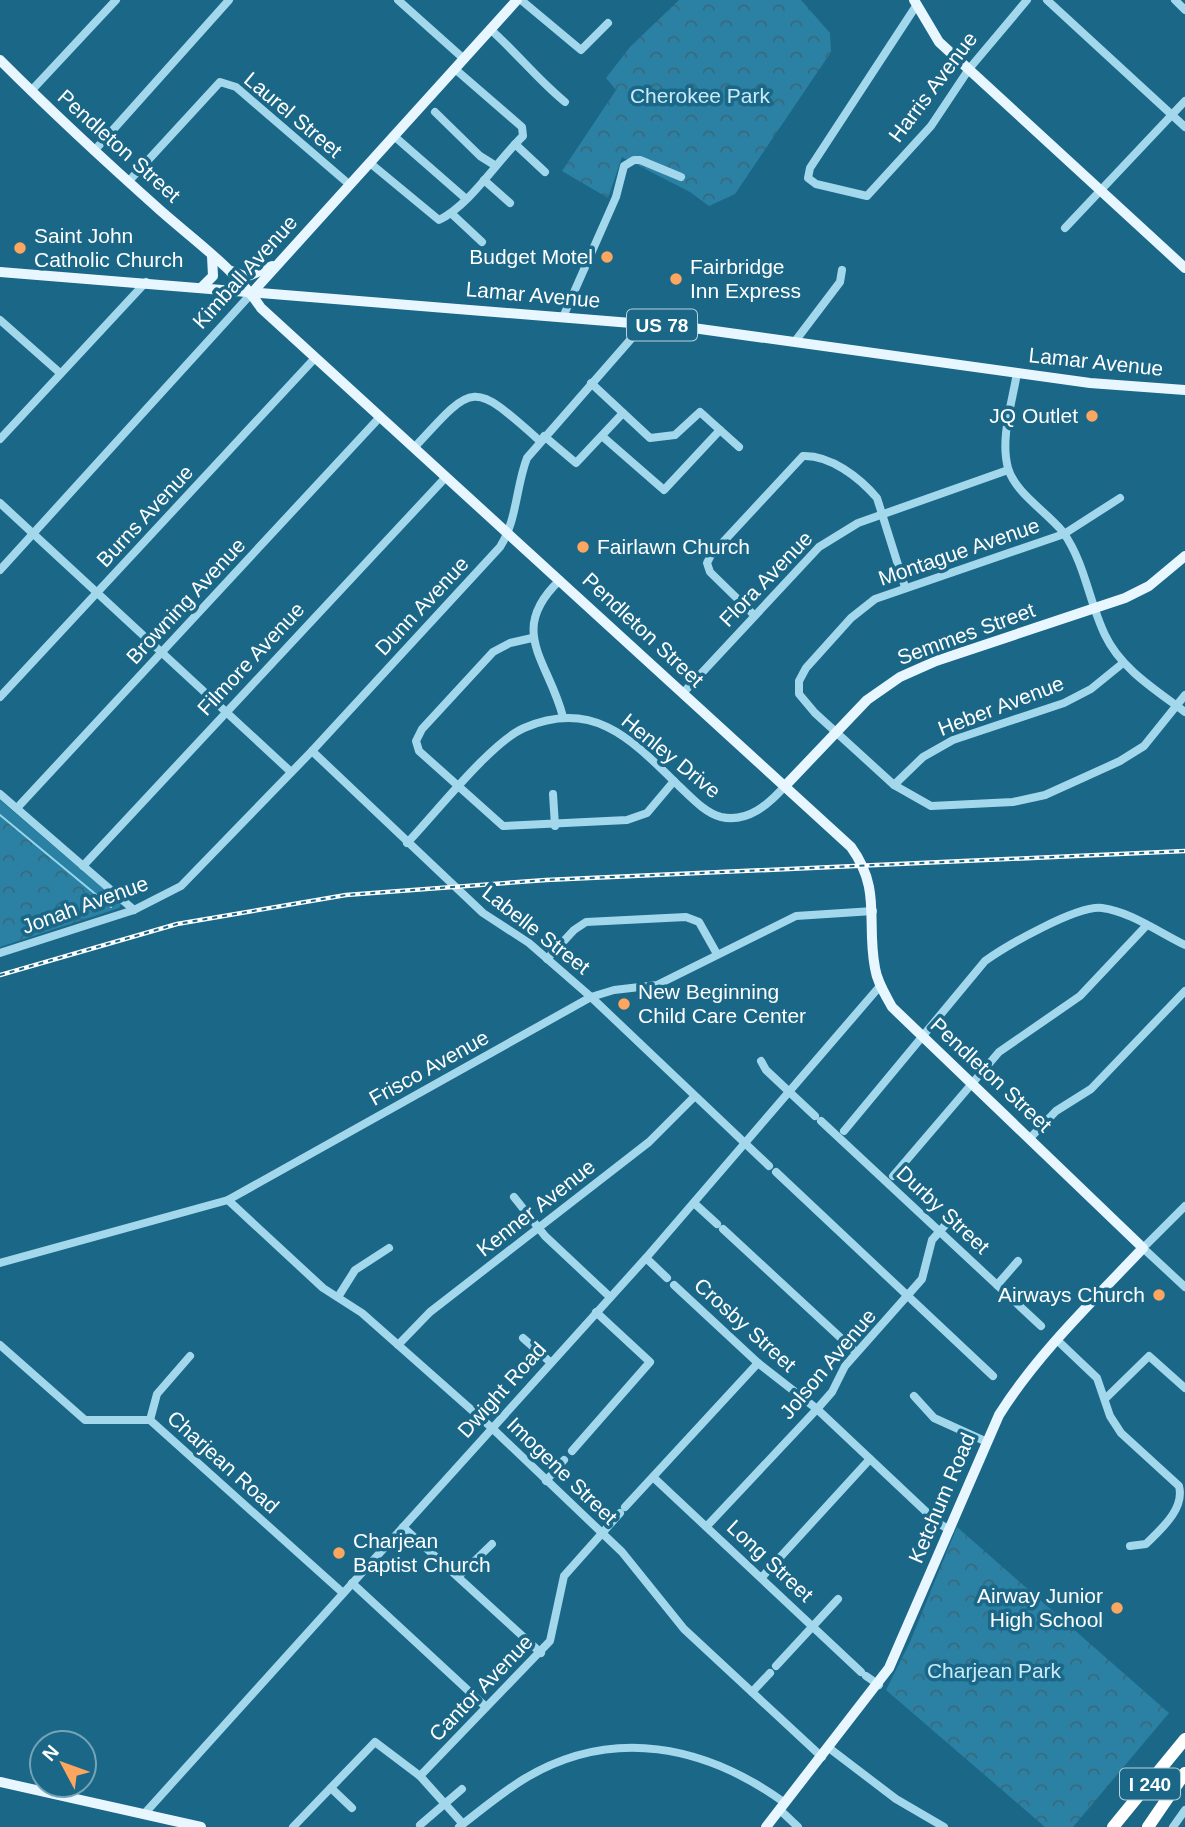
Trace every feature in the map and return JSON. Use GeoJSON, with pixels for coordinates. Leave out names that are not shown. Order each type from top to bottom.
{"type":"FeatureCollection","features":[{"type":"Feature","properties":{"kind":"highway","name":"I 240"},"geometry":{"type":"LineString","coordinates":[[1112,1827],[1185,1740]]}},
{"type":"Feature","properties":{"kind":"highway","name":"I 240"},"geometry":{"type":"LineString","coordinates":[[1148,1827],[1185,1773]]}},
{"type":"Feature","properties":{"kind":"main road","name":"Kimball Avenue"},"geometry":{"type":"LineString","coordinates":[[251,294],[519,0]]}},
{"type":"Feature","properties":{"kind":"main road"},"geometry":{"type":"LineString","coordinates":[[915,3],[939,42],[1185,268]]}},
{"type":"Feature","properties":{"kind":"main road","name":"Pendleton Street"},"geometry":{"type":"LineString","coordinates":[[0,60],[94,151],[225,268],[261,308],[851,848],[870,884],[874,966],[880,986],[900,1017],[1031,1137],[1143,1248]]}},
{"type":"Feature","properties":{"kind":"main road"},"geometry":{"type":"LineString","coordinates":[[201,288],[213,276],[212,256]]}},
{"type":"Feature","properties":{"kind":"main road"},"geometry":{"type":"LineString","coordinates":[[225,268],[246,277],[279,263]]}},
{"type":"Feature","properties":{"kind":"main road","name":"Lamar Avenue"},"geometry":{"type":"LineString","coordinates":[[0,272],[146,282],[251,294],[645,323],[796,340],[1090,383],[1185,390]]}},
{"type":"Feature","properties":{"kind":"main road","name":"Semmes Street"},"geometry":{"type":"LineString","coordinates":[[785,786],[867,700],[900,677],[936,662],[1096,608],[1149,586],[1185,556]]}},
{"type":"Feature","properties":{"kind":"main road","name":"Ketchum Road"},"geometry":{"type":"LineString","coordinates":[[766,1827],[879,1685],[889,1668],[987,1442],[1013,1392],[1057,1340],[1143,1248]]}},
{"type":"Feature","properties":{"kind":"main road"},"geometry":{"type":"LineString","coordinates":[[0,1782],[201,1827]]}},
{"type":"Feature","properties":{"kind":"main road"},"geometry":{"type":"LineString","coordinates":[[0,1791],[15,1787]]}},
{"type":"Feature","properties":{"kind":"street"},"geometry":{"type":"LineString","coordinates":[[31,91],[116,0]]}},
{"type":"Feature","properties":{"kind":"street"},"geometry":{"type":"LineString","coordinates":[[94,151],[229,0]]}},
{"type":"Feature","properties":{"kind":"street"},"geometry":{"type":"LineString","coordinates":[[398,0],[464,59]]}},
{"type":"Feature","properties":{"kind":"street"},"geometry":{"type":"LineString","coordinates":[[519,0],[581,50],[608,23]]}},
{"type":"Feature","properties":{"kind":"street","name":"Harris Avenue"},"geometry":{"type":"LineString","coordinates":[[915,3],[810,168],[808,178],[816,184],[867,196],[932,126],[969,69],[1027,0]]}},
{"type":"Feature","properties":{"kind":"street"},"geometry":{"type":"LineString","coordinates":[[1048,0],[1185,127]]}},
{"type":"Feature","properties":{"kind":"street"},"geometry":{"type":"LineString","coordinates":[[1175,0],[1185,10]]}},
{"type":"Feature","properties":{"kind":"street"},"geometry":{"type":"LineString","coordinates":[[490,30],[522,57],[539,80],[565,102]]}},
{"type":"Feature","properties":{"kind":"street"},"geometry":{"type":"LineString","coordinates":[[370,163],[439,220],[452,214],[484,180],[523,136],[522,127],[455,69]]}},
{"type":"Feature","properties":{"kind":"street","name":"Laurel Street"},"geometry":{"type":"LineString","coordinates":[[128,181],[220,82],[236,87],[245,94],[350,185]]}},
{"type":"Feature","properties":{"kind":"street"},"geometry":{"type":"LineString","coordinates":[[1065,229],[1185,101]]}},
{"type":"Feature","properties":{"kind":"street"},"geometry":{"type":"LineString","coordinates":[[435,112],[480,156],[496,166]]}},
{"type":"Feature","properties":{"kind":"street"},"geometry":{"type":"LineString","coordinates":[[394,136],[465,198]]}},
{"type":"Feature","properties":{"kind":"street"},"geometry":{"type":"LineString","coordinates":[[514,144],[545,172]]}},
{"type":"Feature","properties":{"kind":"street"},"geometry":{"type":"LineString","coordinates":[[563,317],[616,197],[624,166],[634,160],[640,160],[681,177]]}},
{"type":"Feature","properties":{"kind":"street"},"geometry":{"type":"LineString","coordinates":[[484,180],[510,203]]}},
{"type":"Feature","properties":{"kind":"street"},"geometry":{"type":"LineString","coordinates":[[452,214],[482,242]]}},
{"type":"Feature","properties":{"kind":"street"},"geometry":{"type":"LineString","coordinates":[[796,340],[840,282],[842,270]]}},
{"type":"Feature","properties":{"kind":"street"},"geometry":{"type":"LineString","coordinates":[[0,439],[146,282]]}},
{"type":"Feature","properties":{"kind":"street","name":"Kimball Avenue"},"geometry":{"type":"LineString","coordinates":[[0,570],[251,294]]}},
{"type":"Feature","properties":{"kind":"street"},"geometry":{"type":"LineString","coordinates":[[0,320],[60,373]]}},
{"type":"Feature","properties":{"kind":"street"},"geometry":{"type":"LineString","coordinates":[[509,534],[519,478],[527,458],[645,323]]}},
{"type":"Feature","properties":{"kind":"street","name":"Burns Avenue"},"geometry":{"type":"LineString","coordinates":[[0,697],[315,358]]}},
{"type":"Feature","properties":{"kind":"street"},"geometry":{"type":"LineString","coordinates":[[1017,373],[1005,448],[1008,470],[1018,486],[1048,514],[1064,534],[1078,558],[1105,635],[1123,663],[1185,712]]}},
{"type":"Feature","properties":{"kind":"street"},"geometry":{"type":"LineString","coordinates":[[591,383],[650,438],[658,439],[680,432],[700,412],[739,447]]}},
{"type":"Feature","properties":{"kind":"street"},"geometry":{"type":"LineString","coordinates":[[414,448],[454,404],[467,396],[483,397],[495,402],[576,463],[623,413]]}},
{"type":"Feature","properties":{"kind":"street","name":"Browning Avenue"},"geometry":{"type":"LineString","coordinates":[[17,808],[380,417]]}},
{"type":"Feature","properties":{"kind":"street"},"geometry":{"type":"LineString","coordinates":[[602,436],[662,490],[666,489],[720,430]]}},
{"type":"Feature","properties":{"kind":"street"},"geometry":{"type":"LineString","coordinates":[[754,615],[710,572],[707,563],[711,555],[803,456],[818,455],[867,486],[877,498],[905,587]]}},
{"type":"Feature","properties":{"kind":"street","name":"Flora Avenue"},"geometry":{"type":"LineString","coordinates":[[683,693],[819,547],[838,532],[881,514],[1008,470]]}},
{"type":"Feature","properties":{"kind":"street","name":"Filmore Avenue"},"geometry":{"type":"LineString","coordinates":[[83,866],[446,477]]}},
{"type":"Feature","properties":{"kind":"street","name":"Montague Avenue"},"geometry":{"type":"LineString","coordinates":[[1120,498],[1064,534],[875,599],[859,611],[801,674],[798,687],[802,700],[894,785],[931,806],[1013,802],[1045,795],[1120,761],[1144,746],[1185,695]]}},
{"type":"Feature","properties":{"kind":"street"},"geometry":{"type":"LineString","coordinates":[[0,503],[291,772]]}},
{"type":"Feature","properties":{"kind":"street","name":"Dunn Avenue"},"geometry":{"type":"LineString","coordinates":[[181,886],[312,751],[509,534]]}},
{"type":"Feature","properties":{"kind":"street"},"geometry":{"type":"LineString","coordinates":[[560,580],[539,606],[532,622],[532,638],[538,659],[557,692],[563,717]]}},
{"type":"Feature","properties":{"kind":"street"},"geometry":{"type":"LineString","coordinates":[[532,638],[510,643],[493,652],[422,729],[416,741],[419,751],[503,826],[555,826],[626,820],[647,813],[674,781]]}},
{"type":"Feature","properties":{"kind":"street","name":"Heber Avenue"},"geometry":{"type":"LineString","coordinates":[[894,785],[923,757],[953,740],[1064,703],[1091,689],[1123,663]]}},
{"type":"Feature","properties":{"kind":"street","name":"Henley Drive"},"geometry":{"type":"LineString","coordinates":[[407,843],[501,742],[523,729],[563,717],[583,717],[607,725],[630,739],[699,805],[721,817],[743,816],[766,807],[785,786]]}},
{"type":"Feature","properties":{"kind":"street","name":"Labelle Street"},"geometry":{"type":"LineString","coordinates":[[312,751],[475,906],[547,959],[592,998],[907,1298],[993,1376]]}},
{"type":"Feature","properties":{"kind":"street"},"geometry":{"type":"LineString","coordinates":[[0,794],[134,910]]}},
{"type":"Feature","properties":{"kind":"street"},"geometry":{"type":"LineString","coordinates":[[553,794],[555,826]]}},
{"type":"Feature","properties":{"kind":"street","name":"Jonah Avenue"},"geometry":{"type":"LineString","coordinates":[[0,953],[134,910],[181,886]]}},
{"type":"Feature","properties":{"kind":"street"},"geometry":{"type":"LineString","coordinates":[[844,1131],[985,961],[1001,949],[1080,912],[1098,907],[1112,910],[1185,945]]}},
{"type":"Feature","properties":{"kind":"street","name":"Frisco Avenue"},"geometry":{"type":"LineString","coordinates":[[0,1263],[228,1200],[592,998],[614,990],[657,985],[796,916],[873,911]]}},
{"type":"Feature","properties":{"kind":"street"},"geometry":{"type":"LineString","coordinates":[[547,959],[574,930],[586,922],[686,917],[699,922],[717,954]]}},
{"type":"Feature","properties":{"kind":"street"},"geometry":{"type":"LineString","coordinates":[[893,1176],[971,1082],[1020,1035],[1080,996],[1146,926]]}},
{"type":"Feature","properties":{"kind":"street","name":"Dwight Road"},"geometry":{"type":"LineString","coordinates":[[145,1813],[646,1258],[880,986]]}},
{"type":"Feature","properties":{"kind":"street"},"geometry":{"type":"LineString","coordinates":[[1031,1137],[1056,1111],[1091,1089],[1185,991]]}},
{"type":"Feature","properties":{"kind":"street","name":"Durby Street"},"geometry":{"type":"LineString","coordinates":[[761,1060],[766,1070],[1041,1326]]}},
{"type":"Feature","properties":{"kind":"street","name":"Kenner Avenue"},"geometry":{"type":"LineString","coordinates":[[398,1345],[430,1312],[649,1142],[694,1097]]}},
{"type":"Feature","properties":{"kind":"street"},"geometry":{"type":"LineString","coordinates":[[514,1197],[538,1228],[610,1297]]}},
{"type":"Feature","properties":{"kind":"street","name":"Imogene Street"},"geometry":{"type":"LineString","coordinates":[[228,1200],[323,1288],[362,1313],[492,1428],[636,1568],[676,1621],[822,1757]]}},
{"type":"Feature","properties":{"kind":"street"},"geometry":{"type":"LineString","coordinates":[[694,1203],[856,1352]]}},
{"type":"Feature","properties":{"kind":"street","name":"Ketchum Road"},"geometry":{"type":"LineString","coordinates":[[1143,1248],[1185,1206]]}},
{"type":"Feature","properties":{"kind":"street","name":"Jolson Avenue"},"geometry":{"type":"LineString","coordinates":[[707,1527],[817,1409],[856,1352],[907,1298],[922,1279],[927,1251],[939,1231],[956,1213]]}},
{"type":"Feature","properties":{"kind":"street"},"geometry":{"type":"LineString","coordinates":[[338,1297],[355,1270],[389,1248]]}},
{"type":"Feature","properties":{"kind":"street"},"geometry":{"type":"LineString","coordinates":[[1143,1248],[1185,1287]]}},
{"type":"Feature","properties":{"kind":"street","name":"Crosby Street"},"geometry":{"type":"LineString","coordinates":[[646,1258],[758,1363],[817,1409],[938,1523],[950,1530]]}},
{"type":"Feature","properties":{"kind":"street"},"geometry":{"type":"LineString","coordinates":[[997,1285],[1018,1261]]}},
{"type":"Feature","properties":{"kind":"street"},"geometry":{"type":"LineString","coordinates":[[572,1451],[650,1362],[596,1312]]}},
{"type":"Feature","properties":{"kind":"street"},"geometry":{"type":"LineString","coordinates":[[523,1338],[550,1362]]}},
{"type":"Feature","properties":{"kind":"street"},"geometry":{"type":"LineString","coordinates":[[1057,1340],[1087,1366],[1102,1385],[1107,1408],[1121,1433],[1179,1486],[1182,1494],[1178,1510],[1146,1544],[1130,1546]]}},
{"type":"Feature","properties":{"kind":"street","name":"Charjean Road"},"geometry":{"type":"LineString","coordinates":[[0,1345],[85,1420],[150,1420],[343,1593]]}},
{"type":"Feature","properties":{"kind":"street"},"geometry":{"type":"LineString","coordinates":[[150,1420],[157,1394],[190,1356]]}},
{"type":"Feature","properties":{"kind":"street"},"geometry":{"type":"LineString","coordinates":[[1106,1398],[1149,1356],[1185,1388]]}},
{"type":"Feature","properties":{"kind":"street","name":"Cantor Avenue"},"geometry":{"type":"LineString","coordinates":[[420,1776],[541,1653],[550,1642],[564,1576],[758,1363]]}},
{"type":"Feature","properties":{"kind":"street"},"geometry":{"type":"LineString","coordinates":[[914,1396],[934,1418],[987,1442]]}},
{"type":"Feature","properties":{"kind":"street"},"geometry":{"type":"LineString","coordinates":[[762,1577],[870,1459]]}},
{"type":"Feature","properties":{"kind":"street"},"geometry":{"type":"LineString","coordinates":[[546,1481],[564,1460]]}},
{"type":"Feature","properties":{"kind":"street","name":"Long Street"},"geometry":{"type":"LineString","coordinates":[[653,1477],[879,1685]]}},
{"type":"Feature","properties":{"kind":"street"},"geometry":{"type":"LineString","coordinates":[[403,1527],[541,1653]]}},
{"type":"Feature","properties":{"kind":"street"},"geometry":{"type":"LineString","coordinates":[[459,1576],[492,1544]]}},
{"type":"Feature","properties":{"kind":"street"},"geometry":{"type":"LineString","coordinates":[[352,1583],[486,1707]]}},
{"type":"Feature","properties":{"kind":"street"},"geometry":{"type":"LineString","coordinates":[[752,1692],[838,1599]]}},
{"type":"Feature","properties":{"kind":"street"},"geometry":{"type":"LineString","coordinates":[[293,1827],[375,1742],[420,1776],[461,1825],[525,1778],[586,1753],[618,1746],[711,1761],[736,1771],[783,1806],[799,1827]]}},
{"type":"Feature","properties":{"kind":"street"},"geometry":{"type":"LineString","coordinates":[[829,1748],[896,1799],[944,1827]]}},
{"type":"Feature","properties":{"kind":"street"},"geometry":{"type":"LineString","coordinates":[[331,1788],[352,1808]]}},
{"type":"Feature","properties":{"kind":"street"},"geometry":{"type":"LineString","coordinates":[[420,1825],[462,1789]]}},
{"type":"Feature","properties":{"kind":"street"},"geometry":{"type":"LineString","coordinates":[[1173,1827],[1185,1810]]}},
{"type":"Feature","properties":{"kind":"green space","name":"Cherokee Park"},"geometry":{"type":"Polygon","coordinates":[[[679,0],[801,0],[830,33],[831,52],[735,194],[709,206],[690,192],[622,157],[608,198],[562,171],[616,90],[606,78],[630,47],[679,0]]]}},
{"type":"Feature","properties":{"kind":"green space"},"geometry":{"type":"Polygon","coordinates":[[[0,800],[121,904],[119,908],[0,947],[0,800]]]}},
{"type":"Feature","properties":{"kind":"green space","name":"Charjean Park"},"geometry":{"type":"Polygon","coordinates":[[[957,1527],[1169,1713],[1073,1827],[1045,1827],[886,1690],[910,1642],[957,1527]]]}},
{"type":"Feature","properties":{"kind":"waterway"},"geometry":{"type":"LineString","coordinates":[[0,815],[111,907]]}},
{"type":"Feature","properties":{"kind":"railway"},"geometry":{"type":"LineString","coordinates":[[0,975],[177,924],[346,895],[546,880],[1185,851]]}},
{"type":"Feature","properties":{"kind":"place","name":"Saint John Catholic Church"},"geometry":{"type":"Point","coordinates":[20,248]}},
{"type":"Feature","properties":{"kind":"place","name":"Budget Motel"},"geometry":{"type":"Point","coordinates":[607,257]}},
{"type":"Feature","properties":{"kind":"place","name":"Fairbridge Inn Express"},"geometry":{"type":"Point","coordinates":[676,279]}},
{"type":"Feature","properties":{"kind":"place","name":"JQ Outlet"},"geometry":{"type":"Point","coordinates":[1092,416]}},
{"type":"Feature","properties":{"kind":"place","name":"Fairlawn Church"},"geometry":{"type":"Point","coordinates":[583,547]}},
{"type":"Feature","properties":{"kind":"place","name":"New Beginning Child Care Center"},"geometry":{"type":"Point","coordinates":[624,1004]}},
{"type":"Feature","properties":{"kind":"place","name":"Airways Church"},"geometry":{"type":"Point","coordinates":[1159,1295]}},
{"type":"Feature","properties":{"kind":"place","name":"Charjean Baptist Church"},"geometry":{"type":"Point","coordinates":[339,1553]}},
{"type":"Feature","properties":{"kind":"place","name":"Airway Junior High School"},"geometry":{"type":"Point","coordinates":[1117,1608]}}]}
